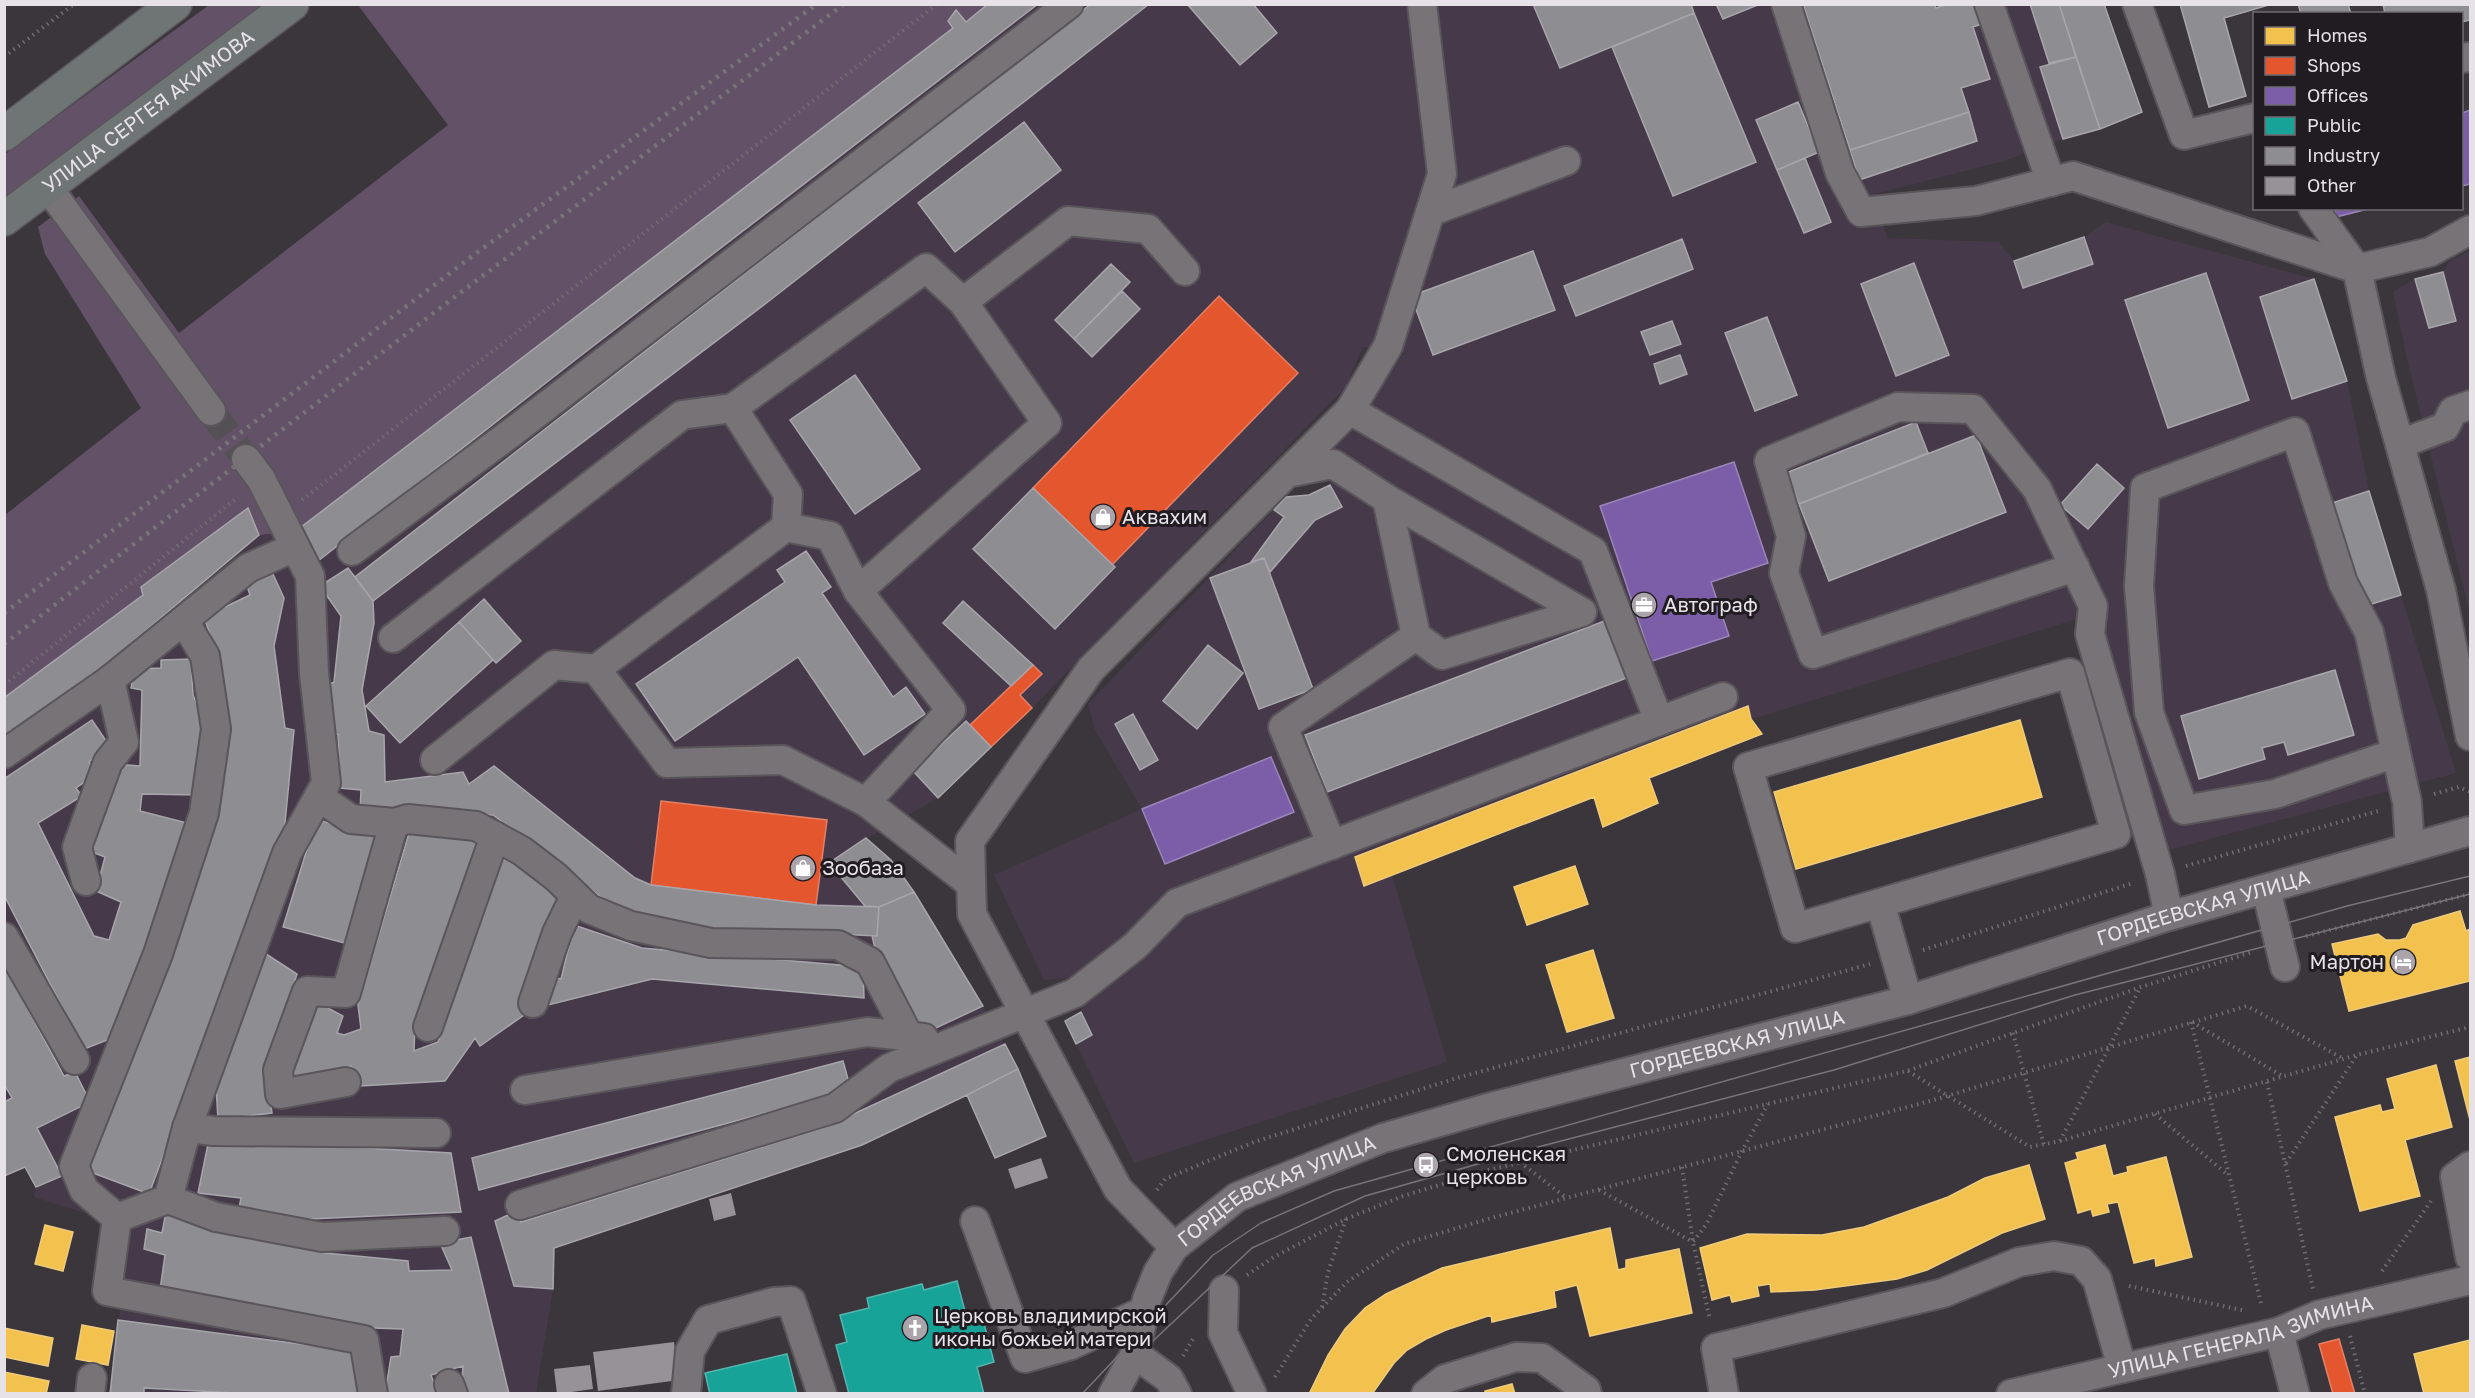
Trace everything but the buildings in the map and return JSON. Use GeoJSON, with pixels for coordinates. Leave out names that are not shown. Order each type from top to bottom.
{"type":"FeatureCollection","features":[{"type":"Feature","properties":{"kind":"main road","name":"УЛИЦА СЕРГЕЯ АКИМОВА"},"geometry":{"type":"LineString","coordinates":[[4,219],[292,4]]}},
{"type":"Feature","properties":{"kind":"main road"},"geometry":{"type":"LineString","coordinates":[[4,134],[172,5]]}},
{"type":"Feature","properties":{"kind":"street"},"geometry":{"type":"LineString","coordinates":[[352,551],[511,433],[1069,4]]}},
{"type":"Feature","properties":{"kind":"street"},"geometry":{"type":"LineString","coordinates":[[1174,1247],[1118,1189],[972,915],[970,841],[1091,669],[1350,410],[1388,346],[1442,174],[1422,4]]}},
{"type":"Feature","properties":{"kind":"street"},"geometry":{"type":"LineString","coordinates":[[1786,4],[1840,173],[1860,212],[1977,201],[2073,176],[2356,269],[2430,252],[2470,230]]}},
{"type":"Feature","properties":{"kind":"street"},"geometry":{"type":"LineString","coordinates":[[1989,4],[2051,182]]}},
{"type":"Feature","properties":{"kind":"street"},"geometry":{"type":"LineString","coordinates":[[2137,4],[2184,135],[2253,118]]}},
{"type":"Feature","properties":{"kind":"street"},"geometry":{"type":"LineString","coordinates":[[1430,212],[1566,161]]}},
{"type":"Feature","properties":{"kind":"street"},"geometry":{"type":"LineString","coordinates":[[47,186],[211,411]]}},
{"type":"Feature","properties":{"kind":"street"},"geometry":{"type":"LineString","coordinates":[[2314,210],[2356,269],[2381,378],[2441,590],[2470,736]]}},
{"type":"Feature","properties":{"kind":"street"},"geometry":{"type":"LineString","coordinates":[[963,302],[1068,221],[1148,229],[1185,271]]}},
{"type":"Feature","properties":{"kind":"street"},"geometry":{"type":"LineString","coordinates":[[393,638],[682,415],[733,408],[926,268],[963,302],[1047,423],[858,591]]}},
{"type":"Feature","properties":{"kind":"street"},"geometry":{"type":"LineString","coordinates":[[2400,444],[2445,427],[2453,411],[2470,405]]}},
{"type":"Feature","properties":{"kind":"street"},"geometry":{"type":"LineString","coordinates":[[2075,567],[1813,654],[1784,573],[1791,536],[1769,461],[1898,407],[1973,409],[2037,489],[2075,567],[2093,606],[2090,634],[2160,874],[2169,916]]}},
{"type":"Feature","properties":{"kind":"street"},"geometry":{"type":"LineString","coordinates":[[733,408],[788,494],[786,527]]}},
{"type":"Feature","properties":{"kind":"street"},"geometry":{"type":"LineString","coordinates":[[1350,410],[1593,551],[1659,722]]}},
{"type":"Feature","properties":{"kind":"street"},"geometry":{"type":"LineString","coordinates":[[2396,753],[2275,794],[2184,810],[2149,712],[2139,586],[2145,488],[2295,432],[2343,583],[2369,632],[2407,802],[2410,848]]}},
{"type":"Feature","properties":{"kind":"street"},"geometry":{"type":"LineString","coordinates":[[1287,473],[1333,464],[1387,499],[1582,612],[1442,655],[1416,636],[1387,499]]}},
{"type":"Feature","properties":{"kind":"street"},"geometry":{"type":"LineString","coordinates":[[168,1199],[187,1128],[287,853],[326,783],[314,673],[310,576],[253,469]]}},
{"type":"Feature","properties":{"kind":"street"},"geometry":{"type":"LineString","coordinates":[[435,760],[554,665],[596,669],[786,527],[830,536],[858,591],[951,710],[866,802]]}},
{"type":"Feature","properties":{"kind":"street"},"geometry":{"type":"LineString","coordinates":[[4,754],[110,680],[248,568],[295,547]]}},
{"type":"Feature","properties":{"kind":"street"},"geometry":{"type":"LineString","coordinates":[[117,1218],[84,1190],[74,1166],[158,954],[204,813],[216,729],[205,656],[184,621]]}},
{"type":"Feature","properties":{"kind":"street"},"geometry":{"type":"LineString","coordinates":[[1332,845],[1283,728],[1416,636]]}},
{"type":"Feature","properties":{"kind":"street"},"geometry":{"type":"LineString","coordinates":[[596,669],[667,763],[783,760],[866,802],[971,884]]}},
{"type":"Feature","properties":{"kind":"street"},"geometry":{"type":"LineString","coordinates":[[2070,673],[2116,834],[1880,903],[1795,928],[1748,767],[2070,673]]}},
{"type":"Feature","properties":{"kind":"street"},"geometry":{"type":"LineString","coordinates":[[86,881],[77,847],[108,762],[124,742],[110,680]]}},
{"type":"Feature","properties":{"kind":"street"},"geometry":{"type":"LineString","coordinates":[[520,1204],[835,1108],[889,1068],[1074,993],[1135,946],[1177,903],[1723,697]]}},
{"type":"Feature","properties":{"kind":"street"},"geometry":{"type":"LineString","coordinates":[[319,797],[351,819],[394,824],[408,819],[476,826],[522,851],[556,877],[589,909],[631,926],[711,943],[838,945],[870,962],[909,1037]]}},
{"type":"Feature","properties":{"kind":"street"},"geometry":{"type":"LineString","coordinates":[[346,1082],[280,1094],[278,1070],[307,991],[346,993],[394,824]]}},
{"type":"Feature","properties":{"kind":"street","name":"ГОРДЕЕВСКАЯ УЛИЦА"},"geometry":{"type":"LineString","coordinates":[[1113,1394],[1135,1354],[1144,1311],[1158,1272],[1174,1247],[1237,1197],[1383,1138],[1495,1106],[1908,1000],[2169,916],[2470,831]]}},
{"type":"Feature","properties":{"kind":"street"},"geometry":{"type":"LineString","coordinates":[[428,1027],[495,836]]}},
{"type":"Feature","properties":{"kind":"street"},"geometry":{"type":"LineString","coordinates":[[2266,889],[2282,955]]}},
{"type":"Feature","properties":{"kind":"street"},"geometry":{"type":"LineString","coordinates":[[533,1003],[557,933],[575,896]]}},
{"type":"Feature","properties":{"kind":"street"},"geometry":{"type":"LineString","coordinates":[[1880,903],[1908,1000]]}},
{"type":"Feature","properties":{"kind":"street"},"geometry":{"type":"LineString","coordinates":[[4,937],[75,1060]]}},
{"type":"Feature","properties":{"kind":"street"},"geometry":{"type":"LineString","coordinates":[[525,1090],[867,1032],[953,1041]]}},
{"type":"Feature","properties":{"kind":"street"},"geometry":{"type":"LineString","coordinates":[[187,1128],[214,1131],[436,1133]]}},
{"type":"Feature","properties":{"kind":"street"},"geometry":{"type":"LineString","coordinates":[[2463,1172],[2470,1257]]}},
{"type":"Feature","properties":{"kind":"street"},"geometry":{"type":"LineString","coordinates":[[117,1218],[168,1199],[216,1217],[322,1237],[445,1232]]}},
{"type":"Feature","properties":{"kind":"street"},"geometry":{"type":"LineString","coordinates":[[117,1218],[107,1291],[364,1340],[373,1394]]}},
{"type":"Feature","properties":{"kind":"street"},"geometry":{"type":"LineString","coordinates":[[975,1221],[1025,1358],[1071,1345],[1144,1311]]}},
{"type":"Feature","properties":{"kind":"street"},"geometry":{"type":"LineString","coordinates":[[1724,1394],[1716,1348],[1943,1293],[2019,1262],[2054,1256],[2081,1261],[2097,1279],[2122,1368]]}},
{"type":"Feature","properties":{"kind":"street","name":"УЛИЦА ГЕНЕРАЛА ЗИМИНА"},"geometry":{"type":"LineString","coordinates":[[2012,1394],[2122,1368],[2270,1327],[2470,1280]]}},
{"type":"Feature","properties":{"kind":"street"},"geometry":{"type":"LineString","coordinates":[[1224,1290],[1222,1333],[1262,1389]]}},
{"type":"Feature","properties":{"kind":"street"},"geometry":{"type":"LineString","coordinates":[[686,1394],[690,1351],[708,1320],[774,1302],[792,1301],[822,1394]]}},
{"type":"Feature","properties":{"kind":"street"},"geometry":{"type":"LineString","coordinates":[[2270,1327],[2295,1394]]}},
{"type":"Feature","properties":{"kind":"street"},"geometry":{"type":"LineString","coordinates":[[1135,1354],[1173,1386]]}},
{"type":"Feature","properties":{"kind":"street"},"geometry":{"type":"LineString","coordinates":[[1426,1394],[1445,1379],[1516,1357],[1542,1358],[1586,1390],[1587,1394]]}},
{"type":"Feature","properties":{"kind":"path"},"geometry":{"type":"LineString","coordinates":[[4,57],[74,4]]}},
{"type":"Feature","properties":{"kind":"path"},"geometry":{"type":"LineString","coordinates":[[280,517],[937,4]]}},
{"type":"Feature","properties":{"kind":"path"},"geometry":{"type":"LineString","coordinates":[[4,685],[253,469]]}},
{"type":"Feature","properties":{"kind":"path"},"geometry":{"type":"LineString","coordinates":[[1140,1212],[1165,1179],[1254,1142],[1457,1078],[1896,957],[2160,874],[2459,787],[2470,792]]}},
{"type":"Feature","properties":{"kind":"path"},"geometry":{"type":"LineString","coordinates":[[1224,1290],[1274,1257],[1346,1219],[1403,1196],[1520,1162],[1907,1071],[2141,987],[2282,955],[2470,894]]}},
{"type":"Feature","properties":{"kind":"path"},"geometry":{"type":"LineString","coordinates":[[2060,1141],[2141,987]]}},
{"type":"Feature","properties":{"kind":"path"},"geometry":{"type":"LineString","coordinates":[[1262,1389],[1311,1319],[1347,1282],[1404,1244],[1484,1220],[1948,1096],[2247,1006],[2344,1059]]}},
{"type":"Feature","properties":{"kind":"path"},"geometry":{"type":"LineString","coordinates":[[2191,1022],[2284,1077]]}},
{"type":"Feature","properties":{"kind":"path"},"geometry":{"type":"LineString","coordinates":[[2191,1022],[2229,1176],[2270,1327]]}},
{"type":"Feature","properties":{"kind":"path"},"geometry":{"type":"LineString","coordinates":[[1907,1071],[2030,1147],[2060,1141],[2357,1055],[2470,1027]]}},
{"type":"Feature","properties":{"kind":"path"},"geometry":{"type":"LineString","coordinates":[[2013,1033],[2044,1145]]}},
{"type":"Feature","properties":{"kind":"path"},"geometry":{"type":"LineString","coordinates":[[2285,1164],[2357,1055]]}},
{"type":"Feature","properties":{"kind":"path"},"geometry":{"type":"LineString","coordinates":[[2266,1082],[2285,1164],[2340,1310],[2365,1394]]}},
{"type":"Feature","properties":{"kind":"path"},"geometry":{"type":"LineString","coordinates":[[1693,1242],[1706,1225],[1768,1104]]}},
{"type":"Feature","properties":{"kind":"path"},"geometry":{"type":"LineString","coordinates":[[2155,1114],[2229,1176]]}},
{"type":"Feature","properties":{"kind":"path"},"geometry":{"type":"LineString","coordinates":[[1520,1162],[1566,1198]]}},
{"type":"Feature","properties":{"kind":"path"},"geometry":{"type":"LineString","coordinates":[[1682,1167],[1693,1242],[1716,1348]]}},
{"type":"Feature","properties":{"kind":"path"},"geometry":{"type":"LineString","coordinates":[[2340,1310],[2434,1196],[2463,1172]]}},
{"type":"Feature","properties":{"kind":"path"},"geometry":{"type":"LineString","coordinates":[[1598,1190],[1693,1242]]}},
{"type":"Feature","properties":{"kind":"path"},"geometry":{"type":"LineString","coordinates":[[1322,1308],[1328,1272],[1346,1219]]}},
{"type":"Feature","properties":{"kind":"path"},"geometry":{"type":"LineString","coordinates":[[2097,1279],[2270,1327]]}},
{"type":"Feature","properties":{"kind":"path"},"geometry":{"type":"LineString","coordinates":[[1173,1386],[1195,1334]]}},
{"type":"Feature","properties":{"kind":"shaded area"},"geometry":{"type":"Polygon","coordinates":[[[988,4],[2059,4],[2100,129],[2063,139],[2004,161],[1875,194],[1887,238],[1999,242],[2014,261],[2084,237],[2106,222],[2314,279],[2347,381],[2369,491],[2456,773],[2169,850],[2099,631],[2108,602],[2077,619],[1752,719],[1762,734],[1649,778],[1658,803],[1603,827],[1593,797],[1392,875],[1447,1062],[1134,1163],[1076,1044],[1092,1035],[1075,993],[1065,978],[1044,980],[994,875],[1142,809],[1095,730],[1088,704],[1286,497],[1309,495],[1330,485],[1323,450],[1341,438],[1404,353],[1363,347],[1345,388],[1032,708],[938,798],[867,838],[891,860],[914,892],[879,907],[877,936],[872,937],[879,965],[908,1003],[926,1033],[983,1006],[1018,1069],[862,1145],[554,1248],[553,1289],[536,1393],[110,1394],[130,1227],[34,1197],[36,1187],[25,1168],[5,1176],[4,698],[142,595],[141,587],[248,508],[896,72],[953,28],[948,21],[956,10],[988,4]]]}},
{"type":"Feature","properties":{"kind":"shaded area"},"geometry":{"type":"Polygon","coordinates":[[[209,5],[264,5],[5,200],[5,154],[209,5]]]}},
{"type":"Feature","properties":{"kind":"shaded area"},"geometry":{"type":"Polygon","coordinates":[[[358,5],[988,5],[966,22],[956,10],[948,21],[953,28],[296,531],[259,535],[248,508],[142,586],[143,595],[5,698],[5,515],[141,408],[45,254],[38,227],[79,196],[179,333],[448,125],[358,5]]]}},
{"type":"Feature","properties":{"kind":"shaded area"},"geometry":{"type":"Polygon","coordinates":[[[2470,251],[2470,614],[2408,363],[2393,292],[2415,279],[2443,272],[2450,260],[2470,251]]]}},
{"type":"Feature","properties":{"kind":"tunnel"},"geometry":{"type":"LineString","coordinates":[[211,411],[246,459]]}},
{"type":"Feature","properties":{"kind":"tram line"},"geometry":{"type":"LineString","coordinates":[[1082,1394],[1213,1255],[1261,1223],[1334,1191],[2347,906],[2470,876]]}},
{"type":"Feature","properties":{"kind":"tram line"},"geometry":{"type":"LineString","coordinates":[[1103,1394],[1155,1339],[1252,1248],[1365,1196],[1538,1147],[1834,1070],[2075,995],[2470,894]]}},
{"type":"Feature","properties":{"kind":"railway"},"geometry":{"type":"LineString","coordinates":[[4,613],[475,254],[817,4]]}},
{"type":"Feature","properties":{"kind":"railway"},"geometry":{"type":"LineString","coordinates":[[4,644],[440,308],[844,4]]}},
{"type":"Feature","properties":{"kind":"place","name":"Аквахим"},"geometry":{"type":"Point","coordinates":[1103,517]}},
{"type":"Feature","properties":{"kind":"place","name":"Автограф"},"geometry":{"type":"Point","coordinates":[1644,605]}},
{"type":"Feature","properties":{"kind":"place","name":"Зообаза"},"geometry":{"type":"Point","coordinates":[803,868]}},
{"type":"Feature","properties":{"kind":"place","name":"Мартон"},"geometry":{"type":"Point","coordinates":[2403,962]}},
{"type":"Feature","properties":{"kind":"place","name":"Смоленская церковь"},"geometry":{"type":"Point","coordinates":[1426,1165]}},
{"type":"Feature","properties":{"kind":"place","name":"Церковь владимирской иконы божьей матери"},"geometry":{"type":"Point","coordinates":[915,1328]}}]}
